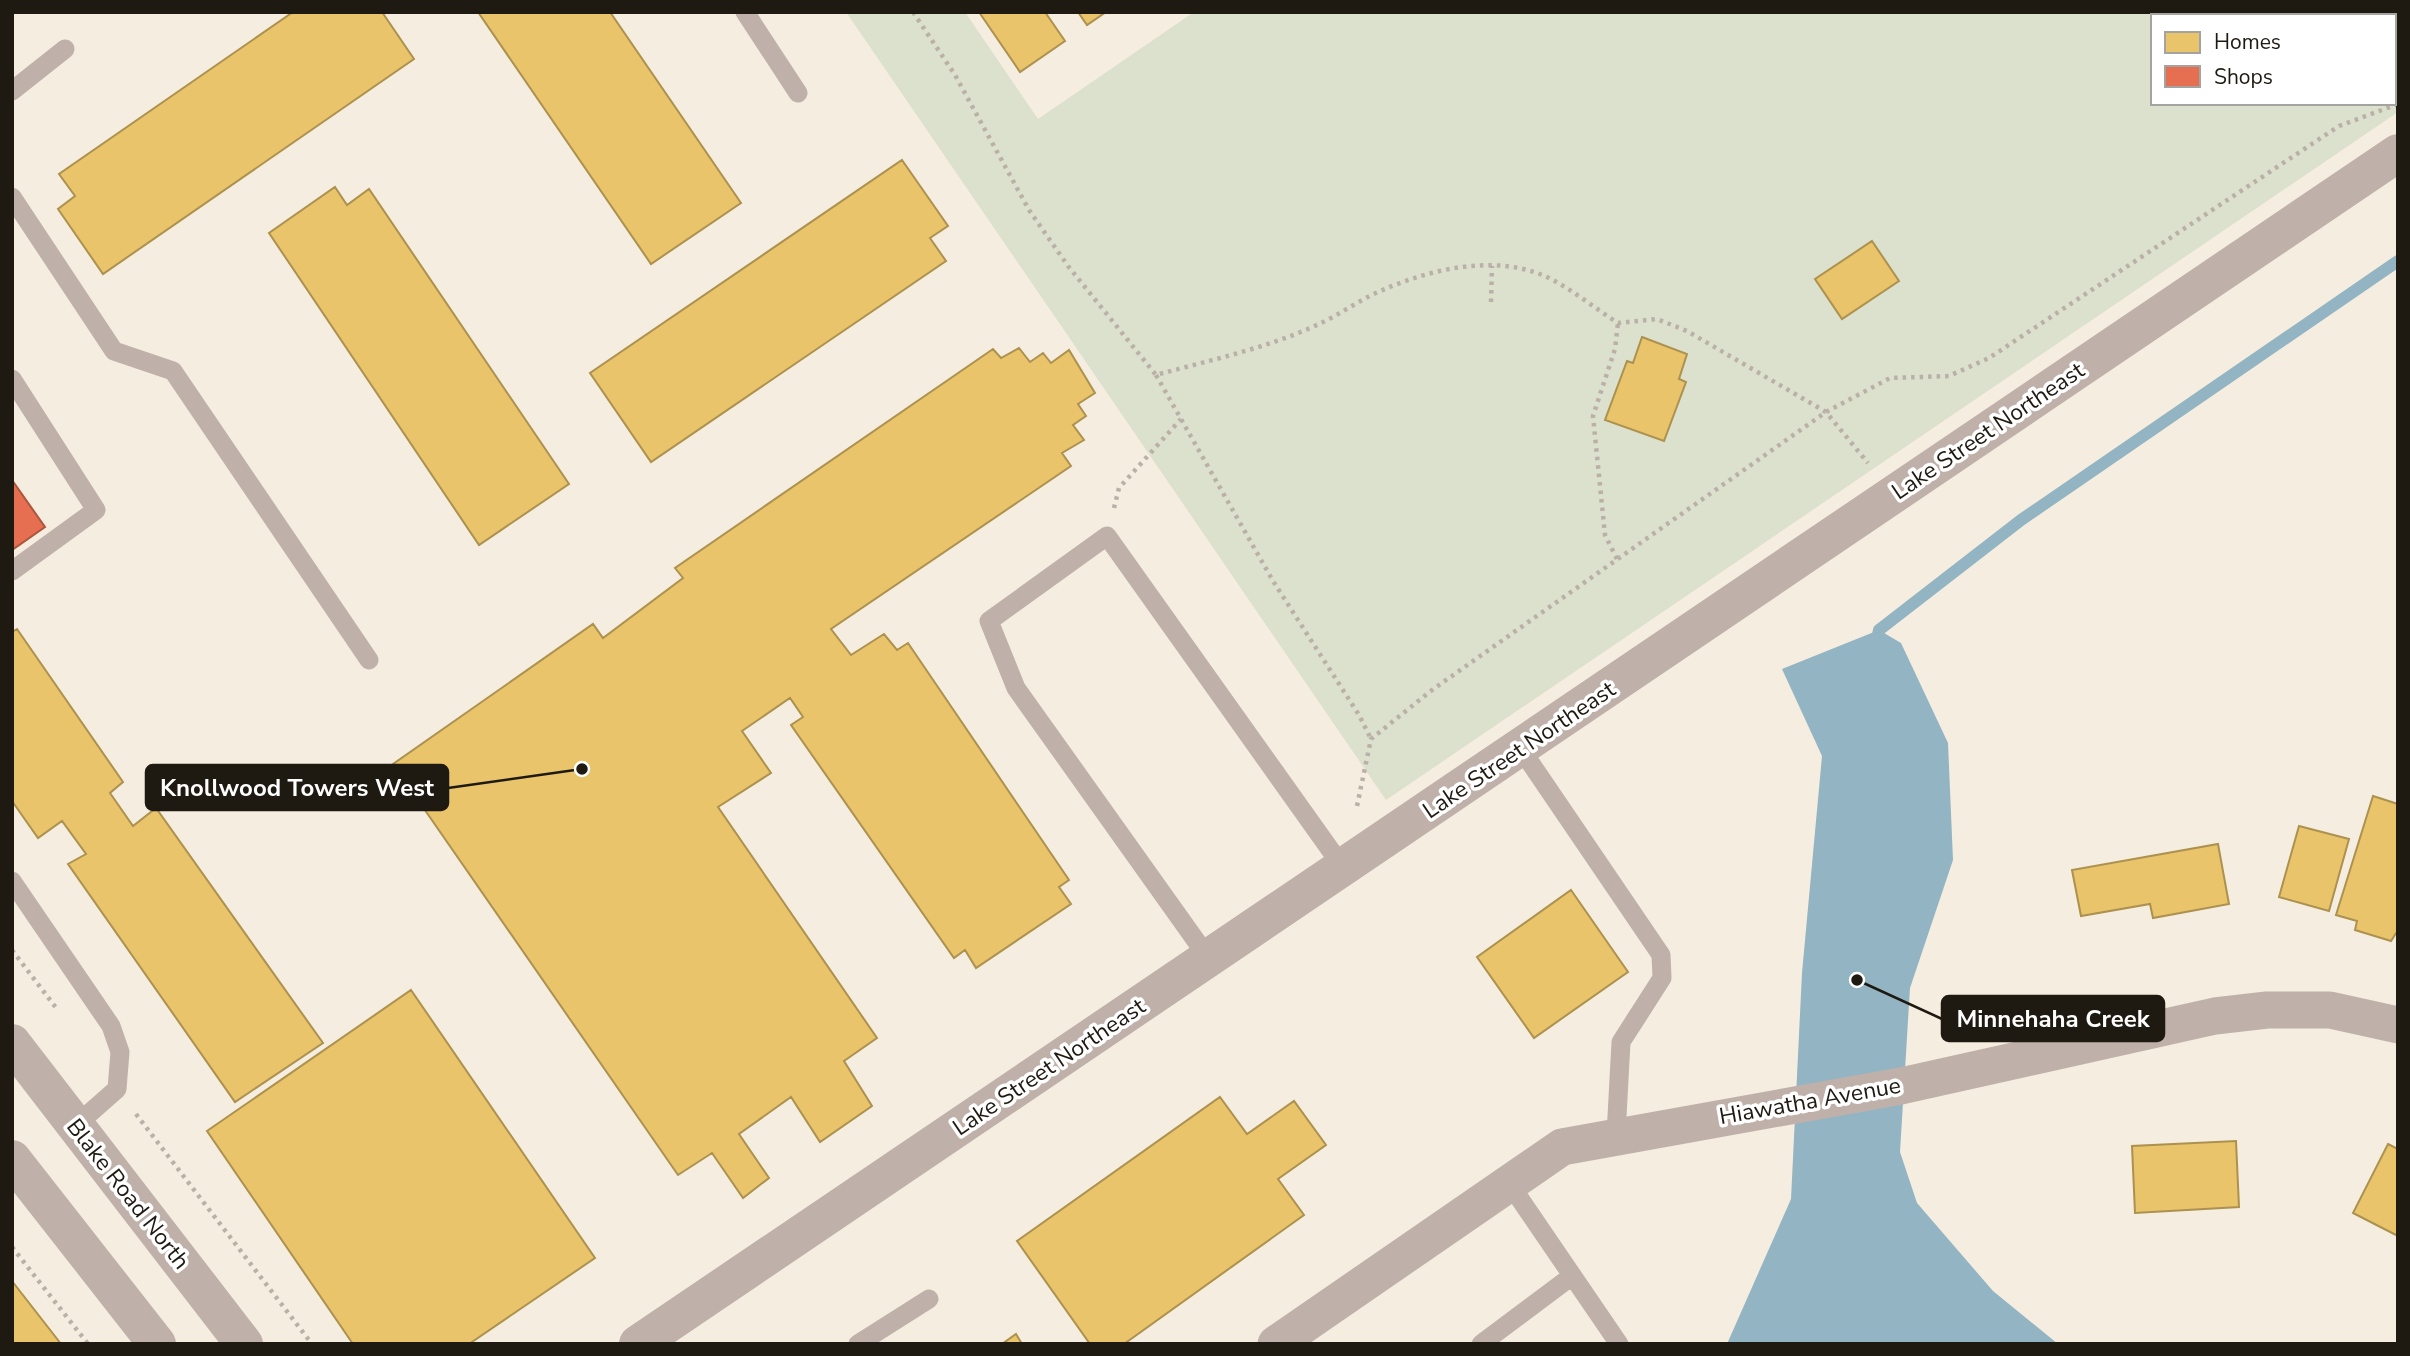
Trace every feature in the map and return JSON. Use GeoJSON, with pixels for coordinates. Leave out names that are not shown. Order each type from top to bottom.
{"type":"FeatureCollection","features":[{"type":"Feature","properties":{"kind":"street","name":"Lake Street Northeast"},"geometry":{"type":"LineString","coordinates":[[638,1344],[1357,860],[2398,153]]}},
{"type":"Feature","properties":{"kind":"street","name":"Hiawatha Avenue"},"geometry":{"type":"LineString","coordinates":[[1276,1344],[1562,1147],[1616,1135],[1901,1086],[2215,1016],[2267,1010],[2330,1010],[2398,1025]]}},
{"type":"Feature","properties":{"kind":"street","name":"Blake Road North"},"geometry":{"type":"LineString","coordinates":[[12,1043],[244,1344]]}},
{"type":"Feature","properties":{"kind":"street"},"geometry":{"type":"LineString","coordinates":[[12,1159],[157,1344]]}},
{"type":"Feature","properties":{"kind":"lane"},"geometry":{"type":"LineString","coordinates":[[745,12],[798,93]]}},
{"type":"Feature","properties":{"kind":"lane"},"geometry":{"type":"LineString","coordinates":[[12,91],[65,49]]}},
{"type":"Feature","properties":{"kind":"lane"},"geometry":{"type":"LineString","coordinates":[[12,197],[114,351],[173,371],[369,660]]}},
{"type":"Feature","properties":{"kind":"lane"},"geometry":{"type":"LineString","coordinates":[[12,379],[96,510],[12,571]]}},
{"type":"Feature","properties":{"kind":"lane"},"geometry":{"type":"LineString","coordinates":[[1209,959],[1016,688],[989,621],[1107,536],[1357,860]]}},
{"type":"Feature","properties":{"kind":"lane"},"geometry":{"type":"LineString","coordinates":[[1521,749],[1661,955],[1662,978],[1621,1042],[1616,1135]]}},
{"type":"Feature","properties":{"kind":"lane"},"geometry":{"type":"LineString","coordinates":[[12,881],[111,1026],[120,1052],[117,1089],[75,1126]]}},
{"type":"Feature","properties":{"kind":"lane"},"geometry":{"type":"LineString","coordinates":[[1509,1183],[1619,1344]]}},
{"type":"Feature","properties":{"kind":"lane"},"geometry":{"type":"LineString","coordinates":[[1481,1344],[1572,1276]]}},
{"type":"Feature","properties":{"kind":"lane"},"geometry":{"type":"LineString","coordinates":[[858,1344],[929,1299]]}},
{"type":"Feature","properties":{"kind":"path"},"geometry":{"type":"LineString","coordinates":[[913,12],[956,75],[1029,210],[1068,266],[1156,376],[1273,580],[1359,715],[1371,739],[1356,811],[1357,860]]}},
{"type":"Feature","properties":{"kind":"path"},"geometry":{"type":"LineString","coordinates":[[1371,739],[1432,690],[1826,412],[1890,378],[1949,376],[1989,358],[2339,126],[2395,105]]}},
{"type":"Feature","properties":{"kind":"path"},"geometry":{"type":"LineString","coordinates":[[1156,376],[1254,348],[1317,325],[1383,290],[1432,272],[1492,267],[1519,269],[1550,278],[1618,323],[1657,319],[1687,331],[1826,412],[1894,495]]}},
{"type":"Feature","properties":{"kind":"path"},"geometry":{"type":"LineString","coordinates":[[1491,302],[1492,267]]}},
{"type":"Feature","properties":{"kind":"path"},"geometry":{"type":"LineString","coordinates":[[1617,559],[1605,535],[1593,416],[1615,349],[1618,323]]}},
{"type":"Feature","properties":{"kind":"path"},"geometry":{"type":"LineString","coordinates":[[1107,536],[1119,488],[1181,419]]}},
{"type":"Feature","properties":{"kind":"path"},"geometry":{"type":"LineString","coordinates":[[12,950],[61,1014]]}},
{"type":"Feature","properties":{"kind":"path"},"geometry":{"type":"LineString","coordinates":[[117,1089],[312,1344]]}},
{"type":"Feature","properties":{"kind":"path"},"geometry":{"type":"LineString","coordinates":[[12,1247],[88,1344]]}},
{"type":"Feature","properties":{"kind":"green space"},"geometry":{"type":"Polygon","coordinates":[[[846,12],[965,12],[1038,119],[1194,12],[2354,12],[2355,14],[2151,14],[2151,105],[2396,105],[2396,74],[2398,112],[1386,800],[846,12]]]}},
{"type":"Feature","properties":{"kind":"water"},"geometry":{"type":"Polygon","coordinates":[[[1879,630],[1901,643],[1948,743],[1953,860],[1910,988],[1900,1152],[1917,1203],[1993,1291],[2058,1344],[1727,1344],[1791,1199],[1802,973],[1822,756],[1782,669],[1879,630]]]}},
{"type":"Feature","properties":{"kind":"building: Homes"},"geometry":{"type":"Polygon","coordinates":[[[293,12],[382,12],[414,59],[103,274],[58,209],[75,196],[59,174],[293,12]]]}},
{"type":"Feature","properties":{"kind":"building: Homes"},"geometry":{"type":"Polygon","coordinates":[[[478,12],[610,12],[741,203],[651,264],[478,12]]]}},
{"type":"Feature","properties":{"kind":"building: Homes"},"geometry":{"type":"Polygon","coordinates":[[[979,12],[1045,12],[1065,41],[1020,72],[979,12]]]}},
{"type":"Feature","properties":{"kind":"building: Homes"},"geometry":{"type":"Polygon","coordinates":[[[1078,12],[1106,12],[1087,25],[1078,12]]]}},
{"type":"Feature","properties":{"kind":"building: Homes"},"geometry":{"type":"Polygon","coordinates":[[[902,160],[948,226],[930,238],[946,261],[651,462],[590,373],[902,160]]]}},
{"type":"Feature","properties":{"kind":"building: Homes"},"geometry":{"type":"Polygon","coordinates":[[[335,187],[347,205],[369,189],[569,484],[479,545],[269,233],[335,187]]]}},
{"type":"Feature","properties":{"kind":"building: Homes"},"geometry":{"type":"Polygon","coordinates":[[[1872,241],[1899,281],[1842,319],[1815,279],[1872,241]]]}},
{"type":"Feature","properties":{"kind":"building: Homes"},"geometry":{"type":"Polygon","coordinates":[[[1642,337],[1687,354],[1679,379],[1686,382],[1664,441],[1605,420],[1627,361],[1633,363],[1642,337]]]}},
{"type":"Feature","properties":{"kind":"building: Homes"},"geometry":{"type":"Polygon","coordinates":[[[1019,348],[1030,362],[1043,353],[1051,363],[1069,350],[1095,393],[1078,404],[1086,416],[1073,425],[1084,440],[1062,453],[1071,466],[831,629],[851,655],[884,634],[897,650],[908,643],[1069,880],[1059,887],[1071,904],[976,968],[965,950],[954,958],[791,725],[803,717],[790,698],[742,731],[771,773],[718,807],[877,1038],[844,1061],[872,1106],[820,1142],[791,1097],[739,1134],[769,1178],[743,1198],[712,1153],[678,1175],[393,764],[593,624],[603,638],[683,578],[675,568],[993,349],[1001,358],[1019,348]]]}},
{"type":"Feature","properties":{"kind":"building: Homes"},"geometry":{"type":"Polygon","coordinates":[[[17,629],[123,782],[110,793],[133,826],[156,808],[323,1043],[235,1102],[68,864],[86,854],[62,821],[38,838],[12,801],[12,632],[17,629]]]}},
{"type":"Feature","properties":{"kind":"building: Homes"},"geometry":{"type":"Polygon","coordinates":[[[2373,796],[2398,804],[2398,930],[2391,941],[2355,930],[2357,921],[2336,915],[2373,796]]]}},
{"type":"Feature","properties":{"kind":"building: Homes"},"geometry":{"type":"Polygon","coordinates":[[[2299,826],[2349,839],[2329,911],[2279,897],[2299,826]]]}},
{"type":"Feature","properties":{"kind":"building: Homes"},"geometry":{"type":"Polygon","coordinates":[[[2218,844],[2229,904],[2153,918],[2150,904],[2081,916],[2072,870],[2218,844]]]}},
{"type":"Feature","properties":{"kind":"building: Homes"},"geometry":{"type":"Polygon","coordinates":[[[1571,890],[1628,972],[1534,1038],[1477,957],[1571,890]]]}},
{"type":"Feature","properties":{"kind":"building: Homes"},"geometry":{"type":"Polygon","coordinates":[[[411,990],[595,1258],[469,1344],[353,1344],[207,1131],[411,990]]]}},
{"type":"Feature","properties":{"kind":"building: Homes"},"geometry":{"type":"Polygon","coordinates":[[[1220,1097],[1247,1134],[1294,1101],[1326,1145],[1278,1179],[1304,1215],[1124,1344],[1090,1344],[1017,1241],[1220,1097]]]}},
{"type":"Feature","properties":{"kind":"building: Homes"},"geometry":{"type":"Polygon","coordinates":[[[2236,1141],[2239,1207],[2135,1213],[2132,1146],[2236,1141]]]}},
{"type":"Feature","properties":{"kind":"building: Homes"},"geometry":{"type":"Polygon","coordinates":[[[2388,1144],[2398,1149],[2398,1236],[2353,1213],[2388,1144]]]}},
{"type":"Feature","properties":{"kind":"building: Homes"},"geometry":{"type":"Polygon","coordinates":[[[12,1281],[61,1344],[12,1344],[12,1281]]]}},
{"type":"Feature","properties":{"kind":"building: Homes"},"geometry":{"type":"Polygon","coordinates":[[[1016,1334],[1022,1344],[1002,1344],[1016,1334]]]}},
{"type":"Feature","properties":{"kind":"building: Shops"},"geometry":{"type":"Polygon","coordinates":[[[12,480],[45,527],[12,550],[12,480]]]}},
{"type":"Feature","properties":{"kind":"waterway"},"geometry":{"type":"LineString","coordinates":[[1876,644],[1879,630],[2021,520],[2398,261]]}},
{"type":"Feature","properties":{"kind":"place","name":"Knollwood Towers West"},"geometry":{"type":"Point","coordinates":[582,769]}},
{"type":"Feature","properties":{"kind":"place","name":"Minnehaha Creek"},"geometry":{"type":"Point","coordinates":[1857,980]}}]}
